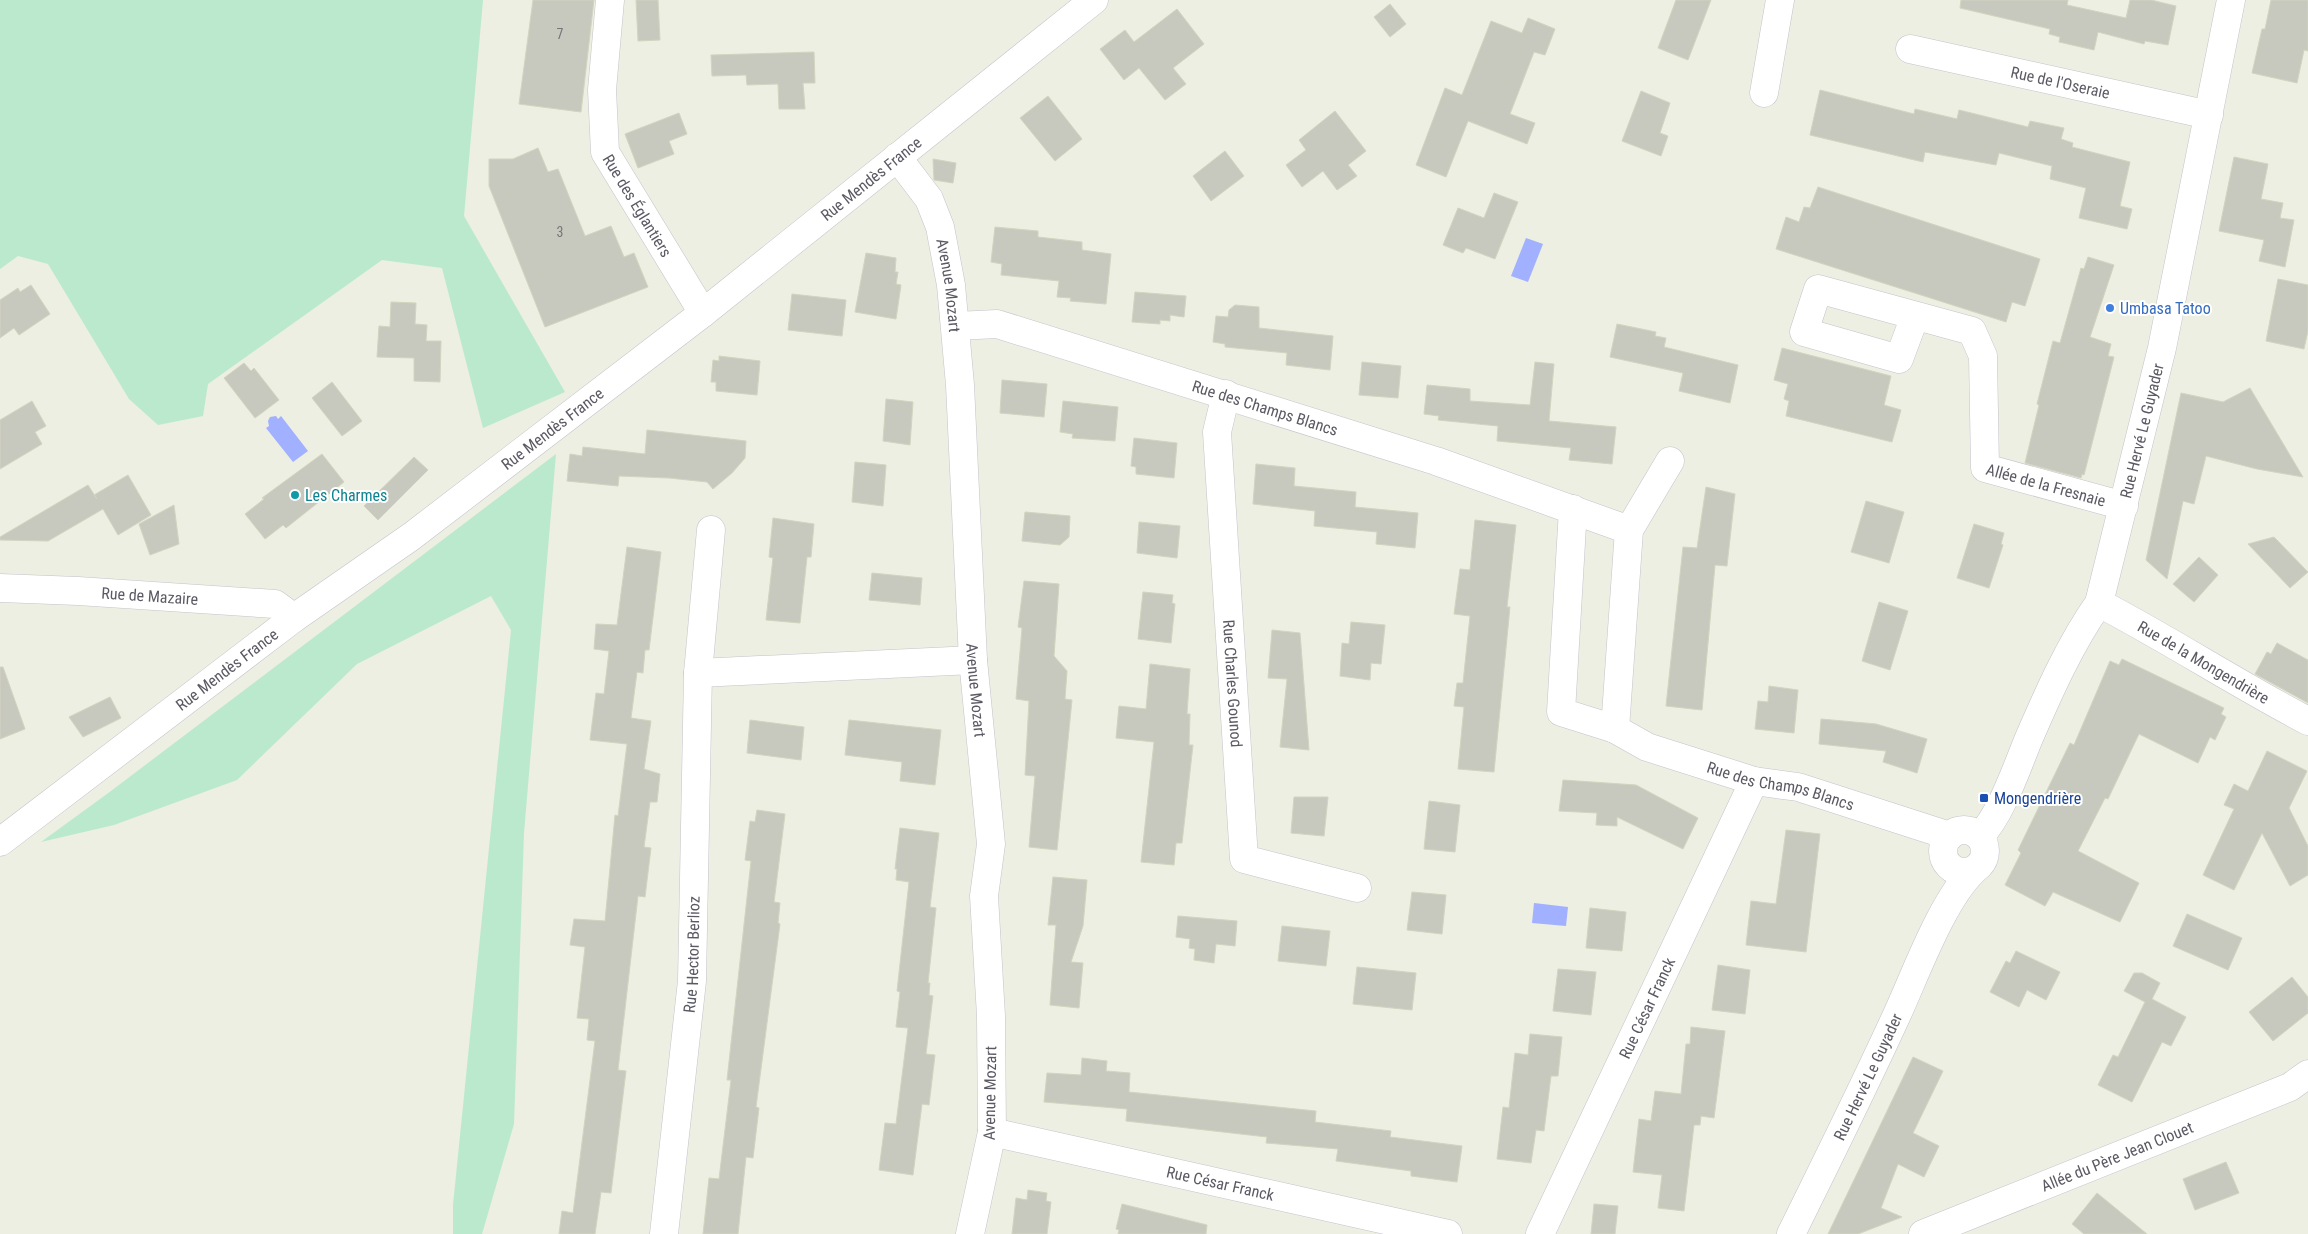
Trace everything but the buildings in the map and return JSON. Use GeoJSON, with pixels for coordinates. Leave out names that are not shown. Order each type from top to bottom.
{"type":"FeatureCollection","features":[{"type":"Feature","properties":{"kind":"street","name":"Rue des Églantiers"},"geometry":{"type":"LineString","coordinates":[[610,0],[602,90],[605,152],[703,313]]}},
{"type":"Feature","properties":{"kind":"street","name":"Rue Mendès France"},"geometry":{"type":"LineString","coordinates":[[0,842],[294,618],[412,536],[703,313],[1094,0]]}},
{"type":"Feature","properties":{"kind":"street"},"geometry":{"type":"LineString","coordinates":[[1764,94],[1780,0]]}},
{"type":"Feature","properties":{"kind":"street","name":"Rue Hervé Le Guyader"},"geometry":{"type":"LineString","coordinates":[[1980,836],[1987,828],[2010,784],[2030,735],[2081,628],[2099,603],[2162,348],[2232,0]]}},
{"type":"Feature","properties":{"kind":"street","name":"Rue de l'Oseraie"},"geometry":{"type":"LineString","coordinates":[[1910,48],[2209,115]]}},
{"type":"Feature","properties":{"kind":"street","name":"Avenue Mozart"},"geometry":{"type":"LineString","coordinates":[[897,157],[929,199],[940,228],[956,326],[973,660],[992,844],[984,896],[991,1016],[992,1132],[970,1234]]}},
{"type":"Feature","properties":{"kind":"street","name":"Allée de la Fresnaie"},"geometry":{"type":"LineString","coordinates":[[1915,316],[1972,331],[1983,356],[1985,468],[2124,506]]}},
{"type":"Feature","properties":{"kind":"street","name":"Rue des Champs Blancs"},"geometry":{"type":"LineString","coordinates":[[956,326],[997,324],[1226,394],[1436,462],[1629,530]]}},
{"type":"Feature","properties":{"kind":"street","name":"Rue Charles Gounod"},"geometry":{"type":"LineString","coordinates":[[1226,394],[1218,432],[1244,859],[1357,888]]}},
{"type":"Feature","properties":{"kind":"street"},"geometry":{"type":"LineString","coordinates":[[1615,729],[1629,530],[1670,461]]}},
{"type":"Feature","properties":{"kind":"street","name":"Rue des Champs Blancs"},"geometry":{"type":"LineString","coordinates":[[1573,510],[1561,712],[1615,729],[1647,747],[1754,781],[1798,787],[1950,836]]}},
{"type":"Feature","properties":{"kind":"street","name":"Rue Hector Berlioz"},"geometry":{"type":"LineString","coordinates":[[664,1234],[692,981],[698,673],[711,530]]}},
{"type":"Feature","properties":{"kind":"street","name":"Rue de Mazaire"},"geometry":{"type":"LineString","coordinates":[[0,588],[78,591],[275,604],[294,618]]}},
{"type":"Feature","properties":{"kind":"street","name":"Rue de la Mongendrière"},"geometry":{"type":"LineString","coordinates":[[2099,603],[2258,695],[2308,721]]}},
{"type":"Feature","properties":{"kind":"street"},"geometry":{"type":"LineString","coordinates":[[698,673],[973,660]]}},
{"type":"Feature","properties":{"kind":"street","name":"Rue César Franck"},"geometry":{"type":"LineString","coordinates":[[1540,1234],[1754,781]]}},
{"type":"Feature","properties":{"kind":"street"},"geometry":{"type":"LineString","coordinates":[[1968,830],[1980,836],[1986,854],[1979,866],[1961,867],[1943,852],[1950,836],[1956,832],[1968,830]]}},
{"type":"Feature","properties":{"kind":"street","name":"Rue Hervé Le Guyader"},"geometry":{"type":"LineString","coordinates":[[1791,1234],[1863,1089],[1942,917],[1964,879],[1961,867]]}},
{"type":"Feature","properties":{"kind":"street","name":"Allée du Père Jean Clouet"},"geometry":{"type":"LineString","coordinates":[[1923,1234],[2302,1086]]}},
{"type":"Feature","properties":{"kind":"street","name":"Rue César Franck"},"geometry":{"type":"LineString","coordinates":[[992,1132],[1448,1234]]}},
{"type":"Feature","properties":{"kind":"green space"},"geometry":{"type":"Polygon","coordinates":[[[0,0],[483,0],[464,216],[565,392],[483,428],[442,268],[382,260],[208,384],[203,416],[158,425],[129,399],[48,264],[18,256],[0,269],[0,0]]]}},
{"type":"Feature","properties":{"kind":"green space"},"geometry":{"type":"Polygon","coordinates":[[[556,454],[524,833],[514,1124],[482,1234],[453,1234],[453,1205],[511,630],[491,596],[357,664],[237,780],[114,825],[41,842],[556,454]]]}},
{"type":"Feature","properties":{"kind":"water"},"geometry":{"type":"Polygon","coordinates":[[[1526,238],[1543,244],[1528,282],[1511,276],[1526,238]]]}},
{"type":"Feature","properties":{"kind":"water"},"geometry":{"type":"Polygon","coordinates":[[[276,416],[278,419],[281,416],[308,451],[293,462],[266,428],[269,426],[268,421],[270,417],[276,416]]]}},
{"type":"Feature","properties":{"kind":"water"},"geometry":{"type":"Polygon","coordinates":[[[1534,903],[1568,907],[1566,926],[1532,923],[1534,903]]]}},
{"type":"Feature","properties":{"kind":"place","name":"Umbasa Tatoo"},"geometry":{"type":"Point","coordinates":[2110,308]}},
{"type":"Feature","properties":{"kind":"place","name":"Les Charmes"},"geometry":{"type":"Point","coordinates":[295,495]}},
{"type":"Feature","properties":{"kind":"place","name":"Mongendrière"},"geometry":{"type":"Point","coordinates":[1984,798]}}]}
